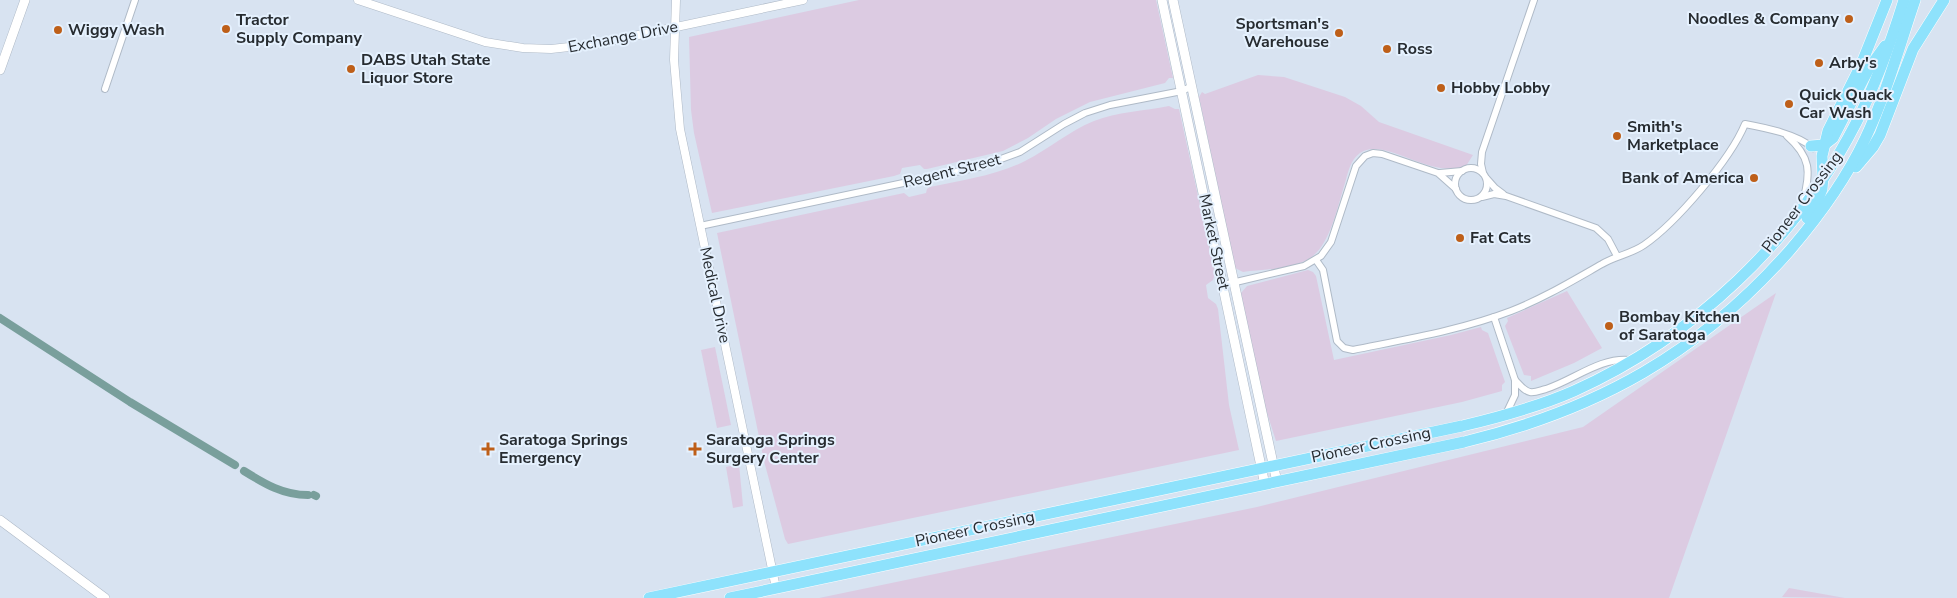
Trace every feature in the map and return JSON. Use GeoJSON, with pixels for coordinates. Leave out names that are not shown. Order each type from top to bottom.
{"type":"FeatureCollection","features":[{"type":"Feature","properties":{"kind":"highway"},"geometry":{"type":"LineString","coordinates":[[1715,323],[1815,207],[1820,196],[1823,177],[1824,145],[1831,124],[1872,42],[1887,0]]}},
{"type":"Feature","properties":{"kind":"highway","name":"Pioneer Crossing"},"geometry":{"type":"LineString","coordinates":[[649,598],[1435,432],[1505,415],[1566,394],[1631,360],[1683,326],[1724,293],[1762,256],[1800,210],[1857,122],[1876,79],[1904,0]]}},
{"type":"Feature","properties":{"kind":"highway","name":"Pioneer Crossing"},"geometry":{"type":"LineString","coordinates":[[730,598],[1464,442],[1537,422],[1599,397],[1638,377],[1676,353],[1715,323],[1747,296],[1788,252],[1816,218],[1845,176],[1865,140],[1878,108],[1914,0]]}},
{"type":"Feature","properties":{"kind":"highway"},"geometry":{"type":"LineString","coordinates":[[1845,176],[1862,160],[1876,142],[1913,49],[1944,0]]}},
{"type":"Feature","properties":{"kind":"highway"},"geometry":{"type":"LineString","coordinates":[[1811,146],[1824,145],[1830,142],[1836,135],[1868,70],[1892,37]]}},
{"type":"Feature","properties":{"kind":"main road"},"geometry":{"type":"LineString","coordinates":[[0,70],[25,0]]}},
{"type":"Feature","properties":{"kind":"main road","name":"Market Street"},"geometry":{"type":"LineString","coordinates":[[1162,0],[1265,485]]}},
{"type":"Feature","properties":{"kind":"main road","name":"Market Street"},"geometry":{"type":"LineString","coordinates":[[1173,0],[1277,482]]}},
{"type":"Feature","properties":{"kind":"main road"},"geometry":{"type":"LineString","coordinates":[[0,520],[105,598]]}},
{"type":"Feature","properties":{"kind":"street"},"geometry":{"type":"LineString","coordinates":[[105,88],[135,0]]}},
{"type":"Feature","properties":{"kind":"street","name":"Exchange Drive"},"geometry":{"type":"LineString","coordinates":[[358,0],[475,39],[523,48],[551,49],[581,47],[803,0]]}},
{"type":"Feature","properties":{"kind":"street","name":"Medical Drive"},"geometry":{"type":"LineString","coordinates":[[676,0],[674,27],[678,114],[776,588]]}},
{"type":"Feature","properties":{"kind":"street"},"geometry":{"type":"LineString","coordinates":[[1456,189],[1456,178],[1475,163],[1482,152],[1534,0]]}},
{"type":"Feature","properties":{"kind":"street","name":"Regent Street"},"geometry":{"type":"LineString","coordinates":[[700,226],[980,167],[1020,152],[1064,124],[1086,113],[1110,105],[1182,91],[1192,86]]}},
{"type":"Feature","properties":{"kind":"street"},"geometry":{"type":"LineString","coordinates":[[1316,260],[1323,270],[1337,341],[1347,350],[1353,350],[1450,330],[1494,317],[1546,295],[1617,256],[1644,245],[1681,212],[1724,158],[1737,140],[1745,124],[1774,130],[1800,140],[1811,146],[1822,164]]}},
{"type":"Feature","properties":{"kind":"street"},"geometry":{"type":"LineString","coordinates":[[1786,136],[1801,151],[1808,168],[1808,179],[1800,210]]}},
{"type":"Feature","properties":{"kind":"street"},"geometry":{"type":"LineString","coordinates":[[1482,152],[1481,164],[1487,188],[1482,197]]}},
{"type":"Feature","properties":{"kind":"street"},"geometry":{"type":"LineString","coordinates":[[1223,285],[1304,266],[1316,260],[1325,252],[1331,242],[1356,166],[1365,156],[1373,153],[1382,154],[1438,173],[1456,189],[1460,196],[1467,200],[1474,200],[1494,194],[1506,196],[1596,228],[1608,239],[1617,256]]}},
{"type":"Feature","properties":{"kind":"street"},"geometry":{"type":"LineString","coordinates":[[1438,173],[1476,169],[1506,196]]}},
{"type":"Feature","properties":{"kind":"street"},"geometry":{"type":"LineString","coordinates":[[1494,317],[1515,380],[1516,389],[1513,401],[1505,415]]}},
{"type":"Feature","properties":{"kind":"street"},"geometry":{"type":"LineString","coordinates":[[1515,380],[1525,390],[1535,392],[1562,383],[1606,362],[1631,360]]}},
{"type":"Feature","properties":{"kind":"shaded area"},"geometry":{"type":"Polygon","coordinates":[[[859,0],[1156,0],[1173,78],[1169,78],[1165,83],[1090,102],[1056,119],[1028,138],[1003,151],[927,169],[920,165],[902,168],[900,174],[894,176],[712,213],[694,133],[691,110],[689,37],[859,0]]]}},
{"type":"Feature","properties":{"kind":"shaded area"},"geometry":{"type":"Polygon","coordinates":[[[1258,75],[1284,77],[1345,97],[1361,106],[1379,122],[1473,155],[1466,166],[1452,169],[1423,164],[1382,150],[1370,149],[1360,153],[1350,167],[1328,235],[1317,252],[1310,258],[1295,265],[1243,272],[1235,268],[1199,97],[1202,92],[1205,94],[1258,75]]]}},
{"type":"Feature","properties":{"kind":"shaded area"},"geometry":{"type":"Polygon","coordinates":[[[1169,106],[1179,109],[1215,274],[1213,280],[1206,285],[1208,298],[1216,304],[1218,309],[1229,405],[1239,450],[788,544],[764,461],[717,233],[904,193],[909,197],[926,193],[930,187],[978,177],[1014,166],[1094,121],[1121,114],[1169,106]]]}},
{"type":"Feature","properties":{"kind":"shaded area"},"geometry":{"type":"Polygon","coordinates":[[[1308,270],[1316,276],[1334,360],[1481,327],[1482,330],[1488,333],[1505,382],[1502,385],[1502,391],[1462,402],[1276,441],[1261,394],[1241,293],[1247,286],[1308,270]]]}},
{"type":"Feature","properties":{"kind":"shaded area"},"geometry":{"type":"Polygon","coordinates":[[[1567,291],[1602,348],[1574,363],[1531,381],[1531,376],[1524,375],[1505,326],[1508,321],[1507,318],[1567,291]]]}},
{"type":"Feature","properties":{"kind":"shaded area"},"geometry":{"type":"Polygon","coordinates":[[[1776,293],[1669,598],[819,598],[1257,507],[1583,427],[1776,293]]]}},
{"type":"Feature","properties":{"kind":"shaded area"},"geometry":{"type":"Polygon","coordinates":[[[715,347],[731,425],[717,428],[701,350],[715,347]]]}},
{"type":"Feature","properties":{"kind":"shaded area"},"geometry":{"type":"Polygon","coordinates":[[[739,464],[743,506],[733,508],[726,467],[739,464]]]}},
{"type":"Feature","properties":{"kind":"shaded area"},"geometry":{"type":"Polygon","coordinates":[[[1789,588],[1845,598],[1782,597],[1789,588]]]}},
{"type":"Feature","properties":{"kind":"waterway"},"geometry":{"type":"LineString","coordinates":[[0,318],[130,402],[235,465]]}},
{"type":"Feature","properties":{"kind":"waterway"},"geometry":{"type":"LineString","coordinates":[[244,471],[282,491],[308,495]]}},
{"type":"Feature","properties":{"kind":"place","name":"Noodles & Company"},"geometry":{"type":"Point","coordinates":[1849,19]}},
{"type":"Feature","properties":{"kind":"place","name":"Tractor Supply Company"},"geometry":{"type":"Point","coordinates":[226,29]}},
{"type":"Feature","properties":{"kind":"place","name":"Wiggy Wash"},"geometry":{"type":"Point","coordinates":[58,30]}},
{"type":"Feature","properties":{"kind":"place","name":"Sportsman's Warehouse"},"geometry":{"type":"Point","coordinates":[1339,33]}},
{"type":"Feature","properties":{"kind":"place","name":"Ross"},"geometry":{"type":"Point","coordinates":[1387,49]}},
{"type":"Feature","properties":{"kind":"place","name":"Arby's"},"geometry":{"type":"Point","coordinates":[1819,63]}},
{"type":"Feature","properties":{"kind":"place","name":"DABS Utah State Liquor Store"},"geometry":{"type":"Point","coordinates":[351,69]}},
{"type":"Feature","properties":{"kind":"place","name":"Hobby Lobby"},"geometry":{"type":"Point","coordinates":[1441,88]}},
{"type":"Feature","properties":{"kind":"place","name":"Quick Quack Car Wash"},"geometry":{"type":"Point","coordinates":[1789,104]}},
{"type":"Feature","properties":{"kind":"place","name":"Smith's Marketplace"},"geometry":{"type":"Point","coordinates":[1617,136]}},
{"type":"Feature","properties":{"kind":"place","name":"Bank of America"},"geometry":{"type":"Point","coordinates":[1754,178]}},
{"type":"Feature","properties":{"kind":"place","name":"Fat Cats"},"geometry":{"type":"Point","coordinates":[1460,238]}},
{"type":"Feature","properties":{"kind":"place","name":"Bombay Kitchen of Saratoga"},"geometry":{"type":"Point","coordinates":[1609,326]}},
{"type":"Feature","properties":{"kind":"place","name":"Saratoga Springs Emergency"},"geometry":{"type":"Point","coordinates":[488,449]}},
{"type":"Feature","properties":{"kind":"place","name":"Saratoga Springs Surgery Center"},"geometry":{"type":"Point","coordinates":[695,449]}}]}
